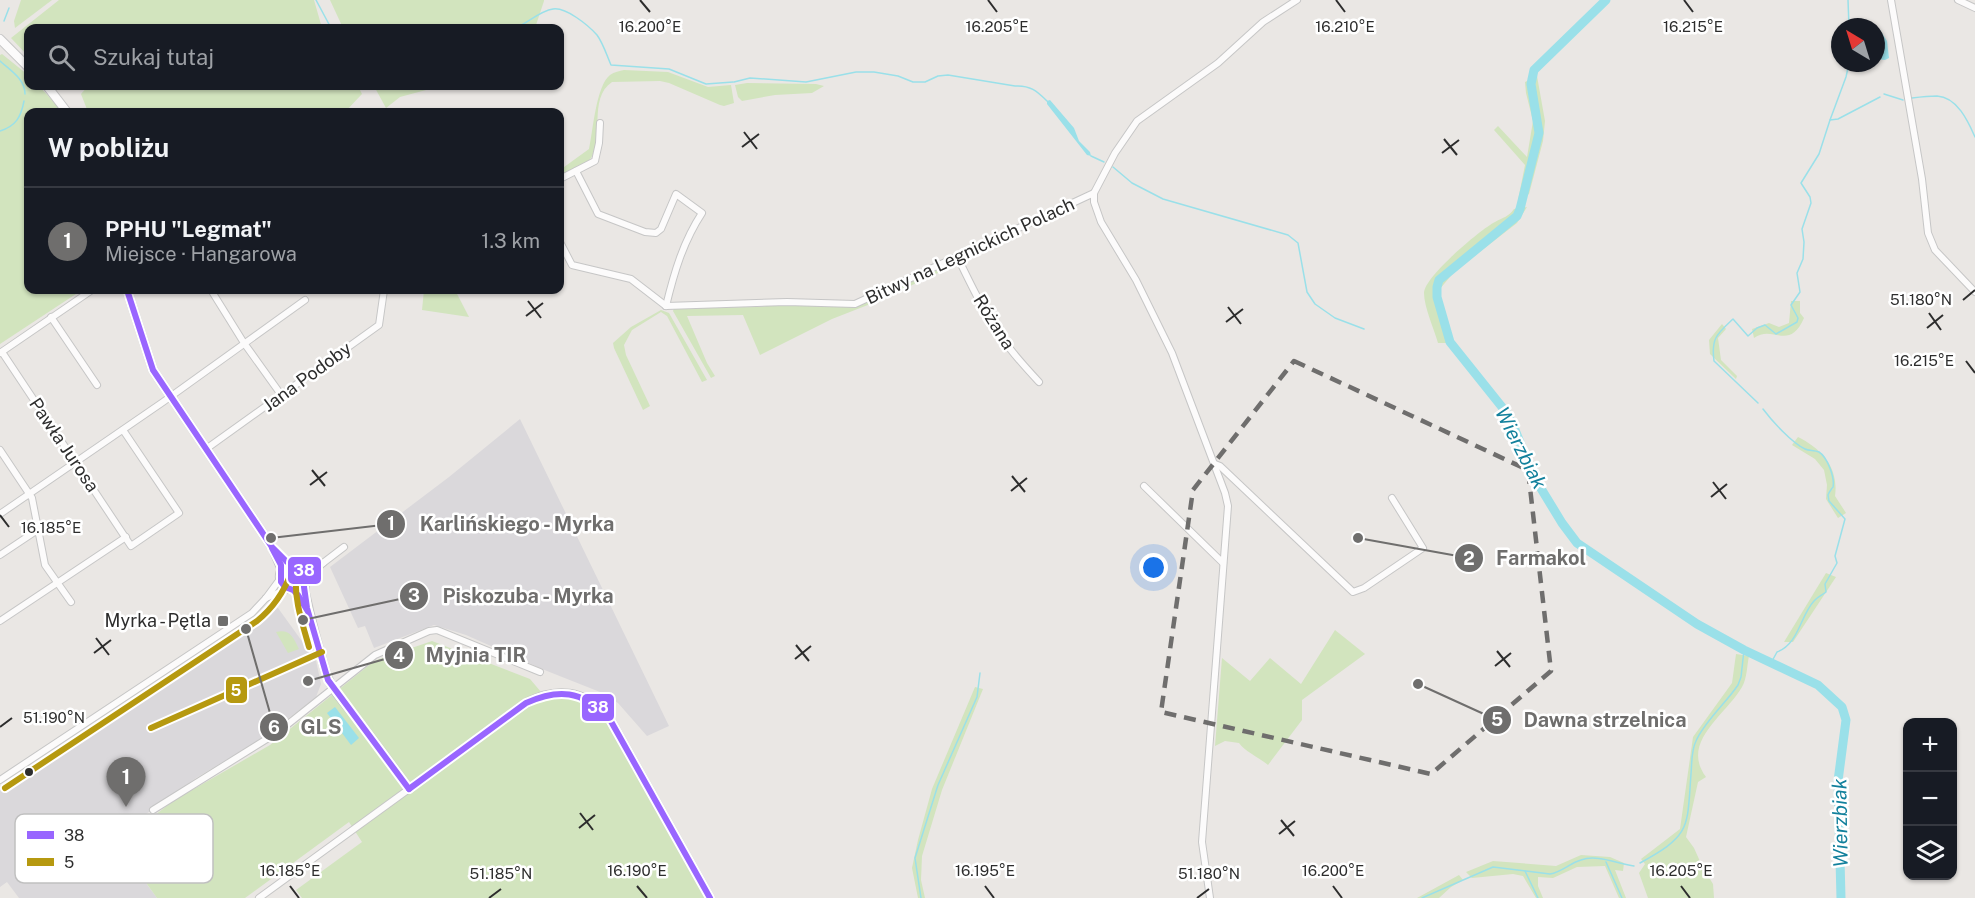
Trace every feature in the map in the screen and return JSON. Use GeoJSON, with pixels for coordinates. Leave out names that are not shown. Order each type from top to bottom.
{"type":"FeatureCollection","features":[{"type":"Feature","properties":{"kind":"street"},"geometry":{"type":"LineString","coordinates":[[1210,898],[1202,842],[1228,506],[1215,464],[1172,353],[1136,280],[1101,222],[1094,202],[1094,193],[1115,153],[1137,121],[1218,63],[1263,22],[1296,0]]}},
{"type":"Feature","properties":{"kind":"street"},"geometry":{"type":"LineString","coordinates":[[1891,0],[1922,179],[1930,241],[1939,255],[1975,292]]}},
{"type":"Feature","properties":{"kind":"street"},"geometry":{"type":"LineString","coordinates":[[1958,0],[1975,8]]}},
{"type":"Feature","properties":{"kind":"street"},"geometry":{"type":"LineString","coordinates":[[0,39],[24,63]]}},
{"type":"Feature","properties":{"kind":"street"},"geometry":{"type":"LineString","coordinates":[[50,90],[64,108]]}},
{"type":"Feature","properties":{"kind":"street"},"geometry":{"type":"LineString","coordinates":[[564,177],[595,161],[600,123]]}},
{"type":"Feature","properties":{"kind":"street"},"geometry":{"type":"LineString","coordinates":[[564,250],[572,265],[631,279],[666,306],[677,264],[692,228],[702,213],[676,194],[661,229],[656,233],[645,232],[598,214],[576,171]]}},
{"type":"Feature","properties":{"kind":"street","name":"Bitwy na Legnickich Polach"},"geometry":{"type":"LineString","coordinates":[[666,306],[788,302],[855,304],[1094,193]]}},
{"type":"Feature","properties":{"kind":"street","name":"Różana"},"geometry":{"type":"LineString","coordinates":[[957,256],[999,334],[1039,382]]}},
{"type":"Feature","properties":{"kind":"street"},"geometry":{"type":"LineString","coordinates":[[1,353],[86,294]]}},
{"type":"Feature","properties":{"kind":"street"},"geometry":{"type":"LineString","coordinates":[[128,294],[150,364],[272,547],[281,574],[290,589],[307,608]]}},
{"type":"Feature","properties":{"kind":"street"},"geometry":{"type":"LineString","coordinates":[[213,294],[244,343],[282,396]]}},
{"type":"Feature","properties":{"kind":"street","name":"Jana Podoby"},"geometry":{"type":"LineString","coordinates":[[206,449],[379,325],[383,294]]}},
{"type":"Feature","properties":{"kind":"street"},"geometry":{"type":"LineString","coordinates":[[0,514],[171,397],[305,300]]}},
{"type":"Feature","properties":{"kind":"street"},"geometry":{"type":"LineString","coordinates":[[51,317],[97,385]]}},
{"type":"Feature","properties":{"kind":"street","name":"Pawła Jurosa"},"geometry":{"type":"LineString","coordinates":[[1,353],[126,537]]}},
{"type":"Feature","properties":{"kind":"street"},"geometry":{"type":"LineString","coordinates":[[0,621],[126,537],[131,546],[178,513],[123,430]]}},
{"type":"Feature","properties":{"kind":"street"},"geometry":{"type":"LineString","coordinates":[[0,450],[30,493],[45,565],[71,602]]}},
{"type":"Feature","properties":{"kind":"street"},"geometry":{"type":"LineString","coordinates":[[1215,464],[1220,466],[1353,591],[1364,588],[1423,548],[1392,498]]}},
{"type":"Feature","properties":{"kind":"street"},"geometry":{"type":"LineString","coordinates":[[1144,486],[1223,562]]}},
{"type":"Feature","properties":{"kind":"street"},"geometry":{"type":"LineString","coordinates":[[0,555],[39,529]]}},
{"type":"Feature","properties":{"kind":"street"},"geometry":{"type":"LineString","coordinates":[[272,547],[291,563],[303,567],[322,563]]}},
{"type":"Feature","properties":{"kind":"street"},"geometry":{"type":"LineString","coordinates":[[266,598],[299,588],[322,563],[344,547]]}},
{"type":"Feature","properties":{"kind":"street"},"geometry":{"type":"LineString","coordinates":[[0,780],[252,613],[266,598],[291,563]]}},
{"type":"Feature","properties":{"kind":"street"},"geometry":{"type":"LineString","coordinates":[[303,567],[307,608],[327,676],[409,789]]}},
{"type":"Feature","properties":{"kind":"street"},"geometry":{"type":"LineString","coordinates":[[153,810],[278,732],[375,655],[434,630],[540,672]]}},
{"type":"Feature","properties":{"kind":"street"},"geometry":{"type":"LineString","coordinates":[[259,898],[526,703],[542,695],[558,693],[581,697],[597,706],[608,716],[710,898]]}},
{"type":"Feature","properties":{"kind":"highlighted area"},"geometry":{"type":"Polygon","coordinates":[[[1294,361],[1528,470],[1551,671],[1431,774],[1161,712],[1193,490],[1294,361]]]}},
{"type":"Feature","properties":{"kind":"shaded area"},"geometry":{"type":"Polygon","coordinates":[[[520,419],[669,726],[647,736],[618,703],[600,692],[466,635],[434,625],[374,648],[365,626],[358,628],[330,567],[449,477],[520,419]]]}},
{"type":"Feature","properties":{"kind":"shaded area"},"geometry":{"type":"Polygon","coordinates":[[[274,606],[278,608],[304,644],[308,644],[314,651],[321,684],[316,697],[263,738],[196,778],[146,814],[15,814],[15,883],[146,883],[157,898],[19,898],[7,882],[0,887],[0,790],[274,606]]]}},
{"type":"Feature","properties":{"kind":"green space"},"geometry":{"type":"Polygon","coordinates":[[[21,0],[52,0],[15,28],[14,21],[21,0]]]}},
{"type":"Feature","properties":{"kind":"green space"},"geometry":{"type":"Polygon","coordinates":[[[59,0],[314,0],[321,24],[29,24],[59,0]]]}},
{"type":"Feature","properties":{"kind":"green space"},"geometry":{"type":"Polygon","coordinates":[[[330,0],[544,0],[536,24],[341,24],[330,0]]]}},
{"type":"Feature","properties":{"kind":"green space"},"geometry":{"type":"Polygon","coordinates":[[[24,28],[24,52],[11,38],[24,28]]]}},
{"type":"Feature","properties":{"kind":"green space"},"geometry":{"type":"Polygon","coordinates":[[[2,54],[24,72],[24,90],[43,90],[59,108],[24,108],[24,294],[76,294],[0,344],[0,55],[2,54]]]}},
{"type":"Feature","properties":{"kind":"green space"},"geometry":{"type":"Polygon","coordinates":[[[624,70],[668,72],[708,87],[731,85],[734,103],[720,105],[660,81],[612,82],[600,98],[594,152],[589,161],[564,174],[564,167],[589,149],[601,89],[605,81],[615,72],[624,70]]]}},
{"type":"Feature","properties":{"kind":"green space"},"geometry":{"type":"Polygon","coordinates":[[[1537,76],[1545,121],[1543,141],[1529,194],[1518,200],[1525,165],[1494,130],[1498,126],[1527,157],[1533,121],[1525,82],[1537,76]]]}},
{"type":"Feature","properties":{"kind":"green space"},"geometry":{"type":"Polygon","coordinates":[[[747,83],[824,86],[812,93],[775,95],[742,101],[738,97],[735,85],[747,83]]]}},
{"type":"Feature","properties":{"kind":"green space"},"geometry":{"type":"Polygon","coordinates":[[[84,90],[360,90],[362,94],[349,108],[86,108],[81,94],[84,90]]]}},
{"type":"Feature","properties":{"kind":"green space"},"geometry":{"type":"Polygon","coordinates":[[[376,90],[426,90],[400,97],[386,108],[376,90]]]}},
{"type":"Feature","properties":{"kind":"green space"},"geometry":{"type":"Polygon","coordinates":[[[1527,207],[1517,223],[1455,271],[1439,290],[1441,318],[1448,343],[1438,343],[1426,305],[1424,293],[1426,286],[1454,254],[1478,234],[1514,209],[1527,207]]]}},
{"type":"Feature","properties":{"kind":"green space"},"geometry":{"type":"Polygon","coordinates":[[[956,261],[957,264],[878,301],[832,319],[760,355],[743,315],[687,316],[715,376],[711,378],[673,311],[674,308],[757,307],[785,304],[849,307],[956,261]]]}},
{"type":"Feature","properties":{"kind":"green space"},"geometry":{"type":"Polygon","coordinates":[[[424,294],[457,294],[469,317],[422,310],[424,294]]]}},
{"type":"Feature","properties":{"kind":"green space"},"geometry":{"type":"Polygon","coordinates":[[[1791,301],[1800,301],[1800,313],[1804,318],[1793,334],[1781,336],[1768,334],[1754,338],[1752,329],[1769,323],[1779,327],[1789,323],[1791,301]]]}},
{"type":"Feature","properties":{"kind":"green space"},"geometry":{"type":"Polygon","coordinates":[[[661,310],[669,313],[707,380],[702,382],[667,316],[661,312],[632,330],[624,345],[626,355],[650,406],[643,410],[613,343],[631,327],[661,310]]]}},
{"type":"Feature","properties":{"kind":"green space"},"geometry":{"type":"Polygon","coordinates":[[[1722,324],[1726,329],[1718,338],[1721,360],[1737,376],[1736,379],[1710,354],[1709,340],[1722,324]]]}},
{"type":"Feature","properties":{"kind":"green space"},"geometry":{"type":"Polygon","coordinates":[[[1798,437],[1814,447],[1827,460],[1831,468],[1836,486],[1835,496],[1846,513],[1838,518],[1826,499],[1827,485],[1824,470],[1815,459],[1792,445],[1798,437]]]}},
{"type":"Feature","properties":{"kind":"green space"},"geometry":{"type":"Polygon","coordinates":[[[293,568],[299,571],[302,577],[299,583],[293,586],[287,583],[284,577],[287,571],[293,568]]]}},
{"type":"Feature","properties":{"kind":"green space"},"geometry":{"type":"Polygon","coordinates":[[[1826,573],[1836,577],[1793,642],[1784,642],[1826,573]]]}},
{"type":"Feature","properties":{"kind":"green space"},"geometry":{"type":"Polygon","coordinates":[[[1335,630],[1365,654],[1302,700],[1302,720],[1268,765],[1239,743],[1225,741],[1215,746],[1222,658],[1250,681],[1270,658],[1301,684],[1335,630]]]}},
{"type":"Feature","properties":{"kind":"green space"},"geometry":{"type":"Polygon","coordinates":[[[276,632],[288,633],[299,649],[288,653],[276,632]]]}},
{"type":"Feature","properties":{"kind":"green space"},"geometry":{"type":"Polygon","coordinates":[[[432,641],[530,679],[547,699],[571,698],[592,708],[605,718],[706,898],[302,898],[296,890],[362,842],[349,822],[245,898],[157,898],[146,883],[213,883],[213,814],[156,814],[173,801],[270,745],[374,661],[432,641]]]}},
{"type":"Feature","properties":{"kind":"green space"},"geometry":{"type":"Polygon","coordinates":[[[1736,654],[1749,656],[1745,680],[1735,698],[1701,741],[1698,752],[1699,764],[1706,777],[1698,782],[1686,837],[1713,884],[1714,898],[1648,898],[1639,873],[1645,864],[1641,859],[1680,829],[1693,737],[1732,683],[1736,654]]]}},
{"type":"Feature","properties":{"kind":"green space"},"geometry":{"type":"Polygon","coordinates":[[[975,687],[983,689],[942,790],[922,856],[921,880],[925,898],[918,898],[912,868],[918,840],[932,789],[975,687]]]}},
{"type":"Feature","properties":{"kind":"green space"},"geometry":{"type":"Polygon","coordinates":[[[1581,855],[1610,857],[1624,863],[1623,871],[1615,870],[1626,898],[1619,898],[1605,866],[1577,867],[1553,878],[1538,877],[1538,886],[1543,898],[1536,898],[1523,876],[1513,874],[1472,878],[1466,872],[1493,861],[1556,866],[1581,855]]]}},
{"type":"Feature","properties":{"kind":"green space"},"geometry":{"type":"Polygon","coordinates":[[[1459,875],[1463,880],[1439,898],[1417,898],[1459,875]]]}},
{"type":"Feature","properties":{"kind":"water"},"geometry":{"type":"Polygon","coordinates":[[[1885,38],[1887,41],[1889,58],[1885,60],[1885,38]]]}},
{"type":"Feature","properties":{"kind":"water"},"geometry":{"type":"Polygon","coordinates":[[[1050,100],[1074,128],[1079,141],[1091,156],[1087,155],[1047,104],[1050,100]]]}},
{"type":"Feature","properties":{"kind":"water"},"geometry":{"type":"Polygon","coordinates":[[[335,707],[359,738],[351,745],[327,713],[335,707]]]}},
{"type":"Feature","properties":{"kind":"waterway"},"geometry":{"type":"LineString","coordinates":[[316,0],[329,24]]}},
{"type":"Feature","properties":{"kind":"waterway","name":"Wierzbiak"},"geometry":{"type":"LineString","coordinates":[[1606,0],[1534,70],[1531,84],[1539,133],[1517,216],[1439,280],[1437,297],[1450,342],[1506,412],[1534,477],[1577,543],[1697,624],[1744,650],[1818,685],[1842,707],[1846,720],[1838,781],[1841,898]]}},
{"type":"Feature","properties":{"kind":"waterway"},"geometry":{"type":"LineString","coordinates":[[1848,0],[1849,18]]}},
{"type":"Feature","properties":{"kind":"waterway"},"geometry":{"type":"LineString","coordinates":[[4,21],[9,8]]}},
{"type":"Feature","properties":{"kind":"waterway"},"geometry":{"type":"LineString","coordinates":[[524,24],[543,12],[558,9],[576,18],[597,35],[611,65],[669,69],[706,84],[733,82]]}},
{"type":"Feature","properties":{"kind":"waterway"},"geometry":{"type":"LineString","coordinates":[[0,61],[20,80],[24,89]]}},
{"type":"Feature","properties":{"kind":"waterway"},"geometry":{"type":"LineString","coordinates":[[734,82],[750,78],[806,82],[856,72],[874,72],[898,76],[913,82],[925,82],[938,76],[948,75],[1029,88],[1047,101]]}},
{"type":"Feature","properties":{"kind":"waterway"},"geometry":{"type":"LineString","coordinates":[[1847,72],[1830,120],[1838,119],[1880,97]]}},
{"type":"Feature","properties":{"kind":"waterway"},"geometry":{"type":"LineString","coordinates":[[24,90],[25,94]]}},
{"type":"Feature","properties":{"kind":"waterway"},"geometry":{"type":"LineString","coordinates":[[1884,94],[1903,100]]}},
{"type":"Feature","properties":{"kind":"waterway"},"geometry":{"type":"LineString","coordinates":[[1912,98],[1944,97],[1961,111],[1975,137]]}},
{"type":"Feature","properties":{"kind":"waterway"},"geometry":{"type":"LineString","coordinates":[[0,131],[17,120],[24,101]]}},
{"type":"Feature","properties":{"kind":"waterway"},"geometry":{"type":"LineString","coordinates":[[1758,403],[1714,361],[1714,342],[1719,333],[1733,319],[1748,336],[1757,328],[1765,325],[1776,334],[1797,322],[1798,318],[1791,305],[1800,292],[1797,273],[1803,259],[1802,229],[1811,203],[1801,183],[1819,154],[1830,120]]}},
{"type":"Feature","properties":{"kind":"waterway"},"geometry":{"type":"LineString","coordinates":[[1091,156],[1104,162]]}},
{"type":"Feature","properties":{"kind":"waterway"},"geometry":{"type":"LineString","coordinates":[[1113,167],[1132,183],[1163,199],[1288,235],[1298,243],[1307,292],[1315,304],[1335,318],[1364,329]]}},
{"type":"Feature","properties":{"kind":"waterway"},"geometry":{"type":"LineString","coordinates":[[1763,409],[1794,442],[1805,449],[1819,452],[1825,458],[1832,473],[1833,483],[1828,495],[1829,501],[1845,519],[1835,556],[1837,563],[1825,584],[1826,592],[1809,607],[1795,636],[1790,643],[1777,652],[1771,663]]}},
{"type":"Feature","properties":{"kind":"waterway"},"geometry":{"type":"LineString","coordinates":[[1640,863],[1669,845],[1683,829],[1689,807],[1694,745],[1704,727],[1738,685],[1744,650]]}},
{"type":"Feature","properties":{"kind":"waterway"},"geometry":{"type":"LineString","coordinates":[[921,898],[915,858],[938,785],[977,697],[980,673]]}},
{"type":"Feature","properties":{"kind":"waterway"},"geometry":{"type":"LineString","coordinates":[[1422,898],[1493,867],[1550,874],[1587,858],[1634,866]]}},
{"type":"Feature","properties":{"kind":"waterway"},"geometry":{"type":"LineString","coordinates":[[1606,862],[1622,898]]}},
{"type":"Feature","properties":{"kind":"waterway"},"geometry":{"type":"LineString","coordinates":[[1525,871],[1538,898]]}},
{"type":"Feature","properties":{"kind":"transit line","name":"38"},"geometry":{"type":"LineString","coordinates":[[128,294],[153,370],[272,547],[287,562],[300,565],[305,571],[304,587],[307,608],[328,680],[409,789]]}},
{"type":"Feature","properties":{"kind":"transit line","name":"38"},"geometry":{"type":"LineString","coordinates":[[272,548],[281,565],[281,582],[298,595],[307,610]]}},
{"type":"Feature","properties":{"kind":"transit line","name":"5"},"geometry":{"type":"LineString","coordinates":[[5,788],[257,621],[277,599],[291,573],[296,574],[297,602],[309,647]]}},
{"type":"Feature","properties":{"kind":"transit line","name":"5"},"geometry":{"type":"LineString","coordinates":[[151,728],[322,652]]}},
{"type":"Feature","properties":{"kind":"transit line","name":"38"},"geometry":{"type":"LineString","coordinates":[[409,789],[526,703],[549,695],[579,697],[608,716],[710,898]]}},
{"type":"Feature","properties":{"kind":"place","name":"Karlińskiego - Myrka"},"geometry":{"type":"Point","coordinates":[271,538]}},
{"type":"Feature","properties":{"kind":"place","name":"Farmakol"},"geometry":{"type":"Point","coordinates":[1358,538]}},
{"type":"Feature","properties":{"kind":"place","name":"Piskozuba - Myrka"},"geometry":{"type":"Point","coordinates":[303,620]}},
{"type":"Feature","properties":{"kind":"place","name":"Myrka - Pętla"},"geometry":{"type":"Point","coordinates":[223,621]}},
{"type":"Feature","properties":{"kind":"place","name":"GLS"},"geometry":{"type":"Point","coordinates":[246,629]}},
{"type":"Feature","properties":{"kind":"place","name":"Myjnia TIR"},"geometry":{"type":"Point","coordinates":[308,681]}},
{"type":"Feature","properties":{"kind":"place","name":"Dawna strzelnica"},"geometry":{"type":"Point","coordinates":[1418,684]}},
{"type":"Feature","properties":{"kind":"place","name":"PPHU \"Legmat\""},"geometry":{"type":"Point","coordinates":[126,807]}}]}
